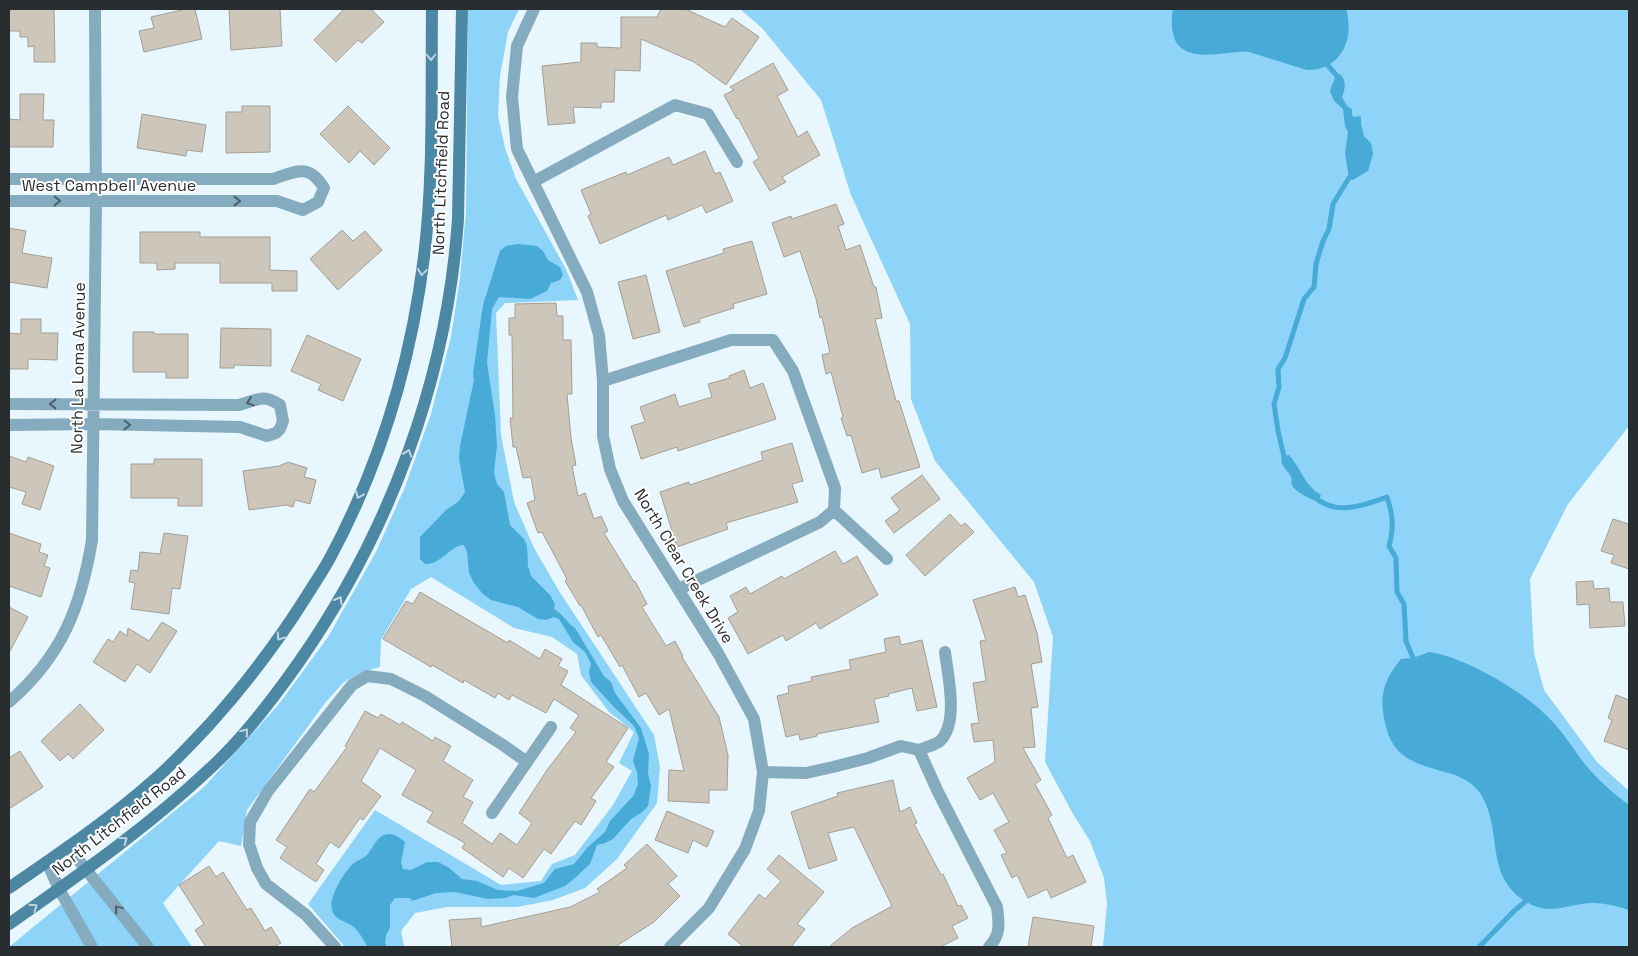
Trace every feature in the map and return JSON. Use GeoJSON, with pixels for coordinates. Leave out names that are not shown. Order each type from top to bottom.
{"type":"FeatureCollection","features":[{"type":"Feature","properties":{"kind":"main road","name":"North Litchfield Road"},"geometry":{"type":"LineString","coordinates":[[9,888],[68,847],[155,780],[194,742],[226,707],[263,661],[329,561],[360,495],[386,426],[401,377],[417,306],[427,232],[430,177],[432,9]]}},
{"type":"Feature","properties":{"kind":"main road","name":"North Litchfield Road"},"geometry":{"type":"LineString","coordinates":[[9,924],[154,818],[220,760],[242,736],[283,684],[334,609],[352,578],[388,505],[408,455],[433,377],[442,335],[456,250],[460,180],[462,9]]}},
{"type":"Feature","properties":{"kind":"street","name":"North La Loma Avenue"},"geometry":{"type":"LineString","coordinates":[[9,701],[44,665],[63,637],[78,603],[87,573],[92,540],[96,202],[94,178],[95,9]]}},
{"type":"Feature","properties":{"kind":"street","name":"North Clear Creek Drive"},"geometry":{"type":"LineString","coordinates":[[534,9],[517,46],[512,97],[517,149],[587,292],[599,335],[603,381],[602,436],[610,469],[623,501],[648,544],[679,589],[718,652],[754,719],[764,772],[759,811],[745,849],[709,908],[670,947]]}},
{"type":"Feature","properties":{"kind":"street"},"geometry":{"type":"LineString","coordinates":[[533,182],[675,105],[708,114],[737,162]]}},
{"type":"Feature","properties":{"kind":"street","name":"West Campbell Avenue"},"geometry":{"type":"LineString","coordinates":[[9,178],[273,179],[303,170],[316,176],[324,188],[318,202],[303,210],[277,201],[96,202],[9,200]]}},
{"type":"Feature","properties":{"kind":"street","name":"West Campbell Avenue"},"geometry":{"type":"LineString","coordinates":[[210,179],[210,201]]}},
{"type":"Feature","properties":{"kind":"street"},"geometry":{"type":"LineString","coordinates":[[603,381],[731,340],[773,340],[793,371],[834,488],[834,510],[887,559]]}},
{"type":"Feature","properties":{"kind":"street"},"geometry":{"type":"LineString","coordinates":[[9,404],[239,405],[264,397],[274,400],[280,405],[283,421],[276,433],[267,436],[240,427],[94,424],[9,425]]}},
{"type":"Feature","properties":{"kind":"street"},"geometry":{"type":"LineString","coordinates":[[204,405],[204,426]]}},
{"type":"Feature","properties":{"kind":"street"},"geometry":{"type":"LineString","coordinates":[[679,589],[820,522],[834,510]]}},
{"type":"Feature","properties":{"kind":"street"},"geometry":{"type":"LineString","coordinates":[[764,772],[806,772],[833,768],[901,746],[919,750],[940,741],[948,729],[951,714],[945,652]]}},
{"type":"Feature","properties":{"kind":"street"},"geometry":{"type":"LineString","coordinates":[[335,947],[306,915],[266,884],[256,868],[249,844],[250,822],[268,791],[352,684],[366,676],[391,679],[425,696],[527,762]]}},
{"type":"Feature","properties":{"kind":"street"},"geometry":{"type":"LineString","coordinates":[[492,813],[551,727]]}},
{"type":"Feature","properties":{"kind":"street"},"geometry":{"type":"LineString","coordinates":[[919,750],[996,907],[999,924],[993,943]]}},
{"type":"Feature","properties":{"kind":"street"},"geometry":{"type":"LineString","coordinates":[[68,847],[148,947]]}},
{"type":"Feature","properties":{"kind":"street"},"geometry":{"type":"LineString","coordinates":[[47,862],[59,889],[92,947]]}},
{"type":"Feature","properties":{"kind":"shaded area"},"geometry":{"type":"Polygon","coordinates":[[[468,9],[519,9],[508,32],[500,76],[498,116],[505,148],[516,179],[566,269],[578,300],[505,303],[496,313],[501,435],[514,502],[534,548],[559,591],[654,735],[660,767],[657,803],[617,859],[585,888],[553,900],[517,907],[447,907],[415,913],[401,931],[404,947],[345,947],[308,904],[375,810],[501,885],[541,881],[552,864],[575,855],[613,805],[632,771],[619,763],[634,732],[609,712],[581,675],[577,654],[552,637],[514,628],[431,577],[411,589],[381,640],[380,667],[362,672],[344,682],[325,703],[247,810],[241,846],[219,841],[163,903],[192,947],[9,947],[204,787],[279,704],[328,637],[376,552],[405,487],[431,414],[451,337],[460,278],[466,211],[468,9]]]}},
{"type":"Feature","properties":{"kind":"shaded area"},"geometry":{"type":"Polygon","coordinates":[[[740,9],[1629,9],[1629,426],[1568,504],[1530,579],[1534,653],[1544,690],[1597,762],[1629,791],[1629,947],[1103,947],[1107,904],[1104,878],[1090,841],[1045,762],[1053,637],[1034,582],[935,461],[911,399],[910,324],[851,195],[821,100],[762,28],[740,9]]]}},
{"type":"Feature","properties":{"kind":"shaded area"},"geometry":{"type":"Polygon","coordinates":[[[1173,9],[1346,9],[1348,20],[1347,41],[1337,59],[1319,69],[1307,70],[1249,52],[1198,54],[1181,48],[1175,40],[1172,24],[1173,9]]]}},
{"type":"Feature","properties":{"kind":"shaded area"},"geometry":{"type":"Polygon","coordinates":[[[1340,74],[1345,88],[1342,97],[1347,106],[1352,109],[1354,117],[1361,116],[1364,136],[1371,143],[1373,154],[1368,171],[1353,180],[1349,179],[1345,153],[1348,132],[1345,126],[1343,109],[1334,101],[1330,91],[1333,82],[1340,74]]]}},
{"type":"Feature","properties":{"kind":"shaded area"},"geometry":{"type":"Polygon","coordinates":[[[518,244],[537,246],[543,251],[548,260],[560,267],[563,275],[560,280],[551,283],[547,291],[530,299],[499,297],[492,309],[487,363],[495,415],[497,446],[494,473],[497,484],[504,492],[510,525],[524,539],[527,546],[528,566],[531,576],[550,595],[555,604],[554,609],[575,628],[604,676],[611,682],[615,693],[641,728],[649,754],[648,773],[651,786],[648,806],[631,819],[613,839],[597,845],[590,864],[565,886],[534,898],[514,895],[505,898],[488,899],[455,892],[436,893],[412,901],[410,898],[395,898],[390,905],[390,928],[386,935],[385,943],[387,947],[368,947],[355,928],[334,914],[331,905],[338,885],[346,872],[354,863],[364,858],[376,841],[384,835],[393,835],[405,842],[401,863],[403,869],[411,870],[427,862],[438,862],[448,867],[462,879],[477,881],[498,890],[517,891],[544,883],[555,869],[574,864],[588,847],[605,832],[610,821],[634,795],[638,784],[637,772],[633,761],[639,738],[634,726],[591,682],[589,672],[591,664],[585,652],[573,642],[559,619],[554,617],[546,620],[538,619],[518,607],[491,600],[482,593],[469,573],[467,552],[464,545],[459,546],[431,564],[425,564],[420,559],[420,537],[446,510],[459,501],[465,492],[459,459],[460,446],[474,380],[473,373],[483,305],[500,251],[506,246],[518,244]]]}},
{"type":"Feature","properties":{"kind":"shaded area"},"geometry":{"type":"Polygon","coordinates":[[[1289,455],[1315,491],[1321,495],[1318,500],[1315,501],[1302,494],[1292,485],[1292,479],[1281,459],[1282,456],[1289,455]]]}},
{"type":"Feature","properties":{"kind":"shaded area"},"geometry":{"type":"Polygon","coordinates":[[[1429,652],[1475,667],[1522,696],[1557,726],[1594,775],[1629,805],[1629,910],[1611,905],[1592,903],[1547,909],[1532,905],[1516,894],[1506,882],[1500,868],[1492,823],[1477,789],[1460,777],[1425,766],[1404,756],[1397,749],[1386,727],[1383,711],[1382,704],[1386,683],[1401,659],[1413,658],[1429,652]]]}},
{"type":"Feature","properties":{"kind":"building"},"geometry":{"type":"Polygon","coordinates":[[[9,9],[54,9],[55,62],[34,62],[34,46],[28,47],[28,37],[20,37],[20,31],[9,31],[9,9]]]}},
{"type":"Feature","properties":{"kind":"building"},"geometry":{"type":"Polygon","coordinates":[[[186,9],[195,9],[202,39],[144,52],[139,31],[154,28],[151,17],[186,9]]]}},
{"type":"Feature","properties":{"kind":"building"},"geometry":{"type":"Polygon","coordinates":[[[229,9],[280,9],[282,46],[231,50],[229,9]]]}},
{"type":"Feature","properties":{"kind":"building"},"geometry":{"type":"Polygon","coordinates":[[[344,9],[371,9],[384,22],[362,43],[358,40],[336,62],[314,40],[344,9]]]}},
{"type":"Feature","properties":{"kind":"building"},"geometry":{"type":"Polygon","coordinates":[[[661,9],[685,9],[725,27],[732,18],[759,37],[726,85],[694,62],[641,39],[640,71],[615,70],[614,102],[601,102],[601,108],[573,107],[575,123],[548,125],[542,66],[581,62],[581,43],[597,43],[597,47],[621,48],[621,17],[657,17],[661,9]]]}},
{"type":"Feature","properties":{"kind":"building"},"geometry":{"type":"Polygon","coordinates":[[[773,63],[788,90],[777,96],[798,137],[807,131],[820,155],[782,177],[786,182],[770,191],[753,162],[759,158],[724,95],[734,90],[730,87],[773,63]]]}},
{"type":"Feature","properties":{"kind":"building"},"geometry":{"type":"Polygon","coordinates":[[[20,94],[44,94],[43,120],[54,120],[53,147],[9,147],[9,119],[20,120],[20,94]]]}},
{"type":"Feature","properties":{"kind":"building"},"geometry":{"type":"Polygon","coordinates":[[[242,106],[270,106],[270,152],[226,153],[226,112],[242,112],[242,106]]]}},
{"type":"Feature","properties":{"kind":"building"},"geometry":{"type":"Polygon","coordinates":[[[348,106],[390,148],[374,165],[360,151],[349,163],[320,134],[348,106]]]}},
{"type":"Feature","properties":{"kind":"building"},"geometry":{"type":"Polygon","coordinates":[[[142,114],[206,125],[202,152],[187,150],[186,156],[137,148],[142,114]]]}},
{"type":"Feature","properties":{"kind":"building"},"geometry":{"type":"Polygon","coordinates":[[[705,151],[715,174],[720,172],[733,201],[706,213],[702,205],[668,220],[666,215],[600,244],[588,216],[591,214],[581,190],[626,172],[627,175],[669,157],[673,165],[705,151]]]}},
{"type":"Feature","properties":{"kind":"building"},"geometry":{"type":"Polygon","coordinates":[[[836,204],[844,224],[838,226],[846,250],[860,245],[874,287],[876,287],[882,318],[875,319],[896,401],[899,401],[920,467],[881,478],[879,468],[862,473],[851,435],[847,436],[841,418],[843,417],[831,372],[826,374],[822,355],[830,353],[822,317],[820,318],[816,299],[800,251],[784,257],[772,223],[791,216],[792,219],[836,204]]]}},
{"type":"Feature","properties":{"kind":"building"},"geometry":{"type":"Polygon","coordinates":[[[9,228],[26,231],[22,253],[52,258],[47,288],[9,282],[9,228]]]}},
{"type":"Feature","properties":{"kind":"building"},"geometry":{"type":"Polygon","coordinates":[[[342,230],[353,241],[365,231],[382,250],[338,290],[310,259],[342,230]]]}},
{"type":"Feature","properties":{"kind":"building"},"geometry":{"type":"Polygon","coordinates":[[[140,232],[200,232],[200,237],[270,237],[270,270],[297,271],[297,291],[272,291],[272,283],[220,283],[220,263],[175,263],[175,269],[157,270],[157,263],[140,263],[140,232]]]}},
{"type":"Feature","properties":{"kind":"building"},"geometry":{"type":"Polygon","coordinates":[[[752,241],[767,294],[733,304],[734,308],[699,319],[700,322],[684,327],[666,271],[724,253],[723,249],[752,241]]]}},
{"type":"Feature","properties":{"kind":"building"},"geometry":{"type":"Polygon","coordinates":[[[646,275],[660,332],[633,339],[618,282],[646,275]]]}},
{"type":"Feature","properties":{"kind":"building"},"geometry":{"type":"Polygon","coordinates":[[[556,303],[557,316],[563,316],[563,340],[571,340],[572,394],[567,394],[571,438],[576,465],[572,466],[578,496],[585,493],[594,519],[601,516],[608,531],[604,533],[635,581],[647,604],[642,607],[666,646],[675,641],[682,657],[719,717],[728,755],[727,790],[709,790],[709,803],[668,801],[669,770],[684,771],[669,709],[659,715],[646,693],[639,697],[622,665],[620,667],[601,635],[598,637],[581,605],[565,581],[567,579],[542,532],[538,533],[527,503],[535,500],[531,477],[523,478],[516,447],[513,447],[510,418],[513,418],[512,335],[509,335],[509,318],[515,318],[515,304],[556,303]]]}},
{"type":"Feature","properties":{"kind":"building"},"geometry":{"type":"Polygon","coordinates":[[[21,319],[41,319],[41,333],[58,333],[57,360],[28,359],[28,369],[9,369],[9,333],[21,334],[21,319]]]}},
{"type":"Feature","properties":{"kind":"building"},"geometry":{"type":"Polygon","coordinates":[[[221,328],[271,329],[271,366],[234,365],[234,368],[220,368],[221,328]]]}},
{"type":"Feature","properties":{"kind":"building"},"geometry":{"type":"Polygon","coordinates":[[[133,332],[188,334],[188,378],[166,378],[166,372],[133,372],[133,332]]]}},
{"type":"Feature","properties":{"kind":"building"},"geometry":{"type":"Polygon","coordinates":[[[307,335],[361,359],[343,401],[318,390],[321,384],[291,371],[307,335]]]}},
{"type":"Feature","properties":{"kind":"building"},"geometry":{"type":"Polygon","coordinates":[[[744,370],[750,388],[763,383],[776,419],[678,451],[677,447],[641,459],[631,426],[645,422],[640,407],[675,394],[679,407],[712,397],[708,384],[730,378],[729,376],[744,370]]]}},
{"type":"Feature","properties":{"kind":"building"},"geometry":{"type":"Polygon","coordinates":[[[792,443],[803,481],[792,484],[798,502],[726,523],[728,529],[677,547],[660,492],[689,482],[690,485],[763,460],[761,452],[792,443]]]}},
{"type":"Feature","properties":{"kind":"building"},"geometry":{"type":"Polygon","coordinates":[[[9,456],[26,462],[28,457],[54,466],[40,510],[22,504],[26,492],[9,487],[9,456]]]}},
{"type":"Feature","properties":{"kind":"building"},"geometry":{"type":"Polygon","coordinates":[[[154,459],[202,459],[202,506],[178,506],[178,498],[131,498],[131,464],[154,464],[154,459]]]}},
{"type":"Feature","properties":{"kind":"building"},"geometry":{"type":"Polygon","coordinates":[[[288,462],[307,468],[304,477],[316,480],[310,504],[295,500],[293,507],[286,505],[249,510],[243,471],[279,466],[288,462]]]}},
{"type":"Feature","properties":{"kind":"building"},"geometry":{"type":"Polygon","coordinates":[[[922,475],[940,499],[894,533],[885,521],[900,510],[891,498],[922,475]]]}},
{"type":"Feature","properties":{"kind":"building"},"geometry":{"type":"Polygon","coordinates":[[[950,514],[961,526],[965,523],[974,532],[925,576],[906,555],[950,514]]]}},
{"type":"Feature","properties":{"kind":"building"},"geometry":{"type":"Polygon","coordinates":[[[1613,519],[1629,524],[1629,569],[1611,563],[1614,555],[1601,551],[1613,519]]]}},
{"type":"Feature","properties":{"kind":"building"},"geometry":{"type":"Polygon","coordinates":[[[9,533],[41,544],[39,552],[48,555],[44,566],[50,568],[41,597],[9,586],[9,533]]]}},
{"type":"Feature","properties":{"kind":"building"},"geometry":{"type":"Polygon","coordinates":[[[164,533],[188,536],[180,589],[172,588],[169,614],[131,609],[135,583],[129,582],[131,570],[138,571],[140,552],[160,554],[164,533]]]}},
{"type":"Feature","properties":{"kind":"building"},"geometry":{"type":"Polygon","coordinates":[[[835,551],[843,564],[857,556],[878,595],[820,629],[816,623],[786,641],[783,635],[748,654],[728,618],[738,612],[730,596],[746,587],[750,594],[782,576],[784,579],[835,551]]]}},
{"type":"Feature","properties":{"kind":"building"},"geometry":{"type":"Polygon","coordinates":[[[1593,581],[1594,589],[1609,588],[1610,602],[1623,602],[1625,626],[1590,628],[1589,604],[1577,605],[1576,582],[1593,581]]]}},
{"type":"Feature","properties":{"kind":"building"},"geometry":{"type":"Polygon","coordinates":[[[1015,587],[1018,597],[1025,595],[1037,633],[1042,662],[1031,664],[1038,707],[1031,708],[1035,747],[1023,748],[1041,780],[1035,784],[1052,815],[1048,818],[1067,858],[1073,855],[1086,882],[1051,898],[1047,889],[1028,898],[1017,875],[1012,878],[1001,855],[1007,853],[994,830],[1009,822],[993,793],[980,800],[967,778],[995,762],[993,740],[974,742],[971,724],[979,723],[973,683],[986,681],[980,641],[986,640],[973,600],[1015,587]]]}},
{"type":"Feature","properties":{"kind":"building"},"geometry":{"type":"Polygon","coordinates":[[[420,592],[508,643],[509,640],[540,659],[545,649],[562,659],[558,666],[568,671],[561,685],[628,728],[606,762],[614,767],[591,798],[596,801],[581,825],[575,821],[551,854],[544,849],[523,878],[509,868],[503,877],[462,848],[465,843],[427,822],[433,812],[402,795],[416,770],[380,748],[361,781],[381,796],[363,820],[360,818],[339,848],[330,842],[316,864],[324,870],[316,882],[280,858],[287,847],[276,840],[310,789],[314,792],[347,747],[345,746],[365,711],[378,718],[381,714],[400,725],[402,722],[433,741],[435,737],[451,746],[443,761],[473,780],[463,797],[473,802],[462,823],[492,844],[500,833],[517,845],[532,823],[519,813],[547,770],[576,732],[570,728],[579,715],[554,699],[546,713],[512,695],[509,700],[498,693],[495,698],[464,680],[463,683],[432,665],[431,667],[383,639],[406,601],[413,604],[420,592]]]}},
{"type":"Feature","properties":{"kind":"building"},"geometry":{"type":"Polygon","coordinates":[[[9,607],[28,617],[9,653],[9,607]]]}},
{"type":"Feature","properties":{"kind":"building"},"geometry":{"type":"Polygon","coordinates":[[[162,622],[177,631],[150,673],[137,664],[125,682],[93,662],[108,639],[113,642],[120,631],[127,636],[128,628],[149,641],[162,622]]]}},
{"type":"Feature","properties":{"kind":"building"},"geometry":{"type":"Polygon","coordinates":[[[899,636],[901,645],[922,640],[937,707],[917,711],[912,688],[874,699],[879,722],[817,734],[817,736],[800,740],[799,734],[786,737],[777,696],[789,693],[788,686],[812,681],[811,677],[851,669],[849,660],[886,652],[884,639],[899,636]]]}},
{"type":"Feature","properties":{"kind":"building"},"geometry":{"type":"Polygon","coordinates":[[[1616,695],[1629,700],[1629,750],[1604,741],[1612,720],[1608,718],[1616,695]]]}},
{"type":"Feature","properties":{"kind":"building"},"geometry":{"type":"Polygon","coordinates":[[[80,704],[104,730],[73,759],[68,754],[60,761],[41,741],[80,704]]]}},
{"type":"Feature","properties":{"kind":"building"},"geometry":{"type":"Polygon","coordinates":[[[20,751],[43,787],[9,809],[9,758],[20,751]]]}},
{"type":"Feature","properties":{"kind":"building"},"geometry":{"type":"Polygon","coordinates":[[[893,780],[900,812],[910,807],[917,823],[914,824],[941,875],[943,874],[958,906],[961,905],[968,918],[952,926],[958,938],[940,947],[829,947],[852,928],[892,906],[854,827],[828,833],[837,860],[809,869],[791,812],[838,796],[837,793],[893,780]]]}},
{"type":"Feature","properties":{"kind":"building"},"geometry":{"type":"Polygon","coordinates":[[[667,811],[714,831],[707,847],[693,840],[688,853],[655,840],[667,811]]]}},
{"type":"Feature","properties":{"kind":"building"},"geometry":{"type":"Polygon","coordinates":[[[647,844],[677,876],[668,884],[680,896],[654,922],[615,947],[452,947],[449,920],[481,918],[481,927],[570,907],[600,892],[597,889],[627,868],[624,865],[647,844]]]}},
{"type":"Feature","properties":{"kind":"building"},"geometry":{"type":"Polygon","coordinates":[[[779,855],[824,892],[797,924],[805,929],[791,947],[744,947],[728,934],[759,894],[765,899],[781,881],[767,869],[779,855]]]}},
{"type":"Feature","properties":{"kind":"building"},"geometry":{"type":"Polygon","coordinates":[[[209,866],[216,877],[223,872],[247,910],[251,908],[265,931],[271,927],[281,943],[274,947],[206,947],[195,930],[204,924],[179,885],[209,866]]]}},
{"type":"Feature","properties":{"kind":"building"},"geometry":{"type":"Polygon","coordinates":[[[1033,917],[1094,926],[1091,947],[1028,947],[1033,917]]]}},
{"type":"Feature","properties":{"kind":"waterway"},"geometry":{"type":"LineString","coordinates":[[1325,62],[1337,76],[1337,81]]}},
{"type":"Feature","properties":{"kind":"waterway"},"geometry":{"type":"LineString","coordinates":[[1285,461],[1274,404],[1279,387],[1278,369],[1285,358],[1304,299],[1314,287],[1316,264],[1329,229],[1333,204],[1352,173]]}},
{"type":"Feature","properties":{"kind":"waterway"},"geometry":{"type":"LineString","coordinates":[[1314,496],[1322,502],[1340,508],[1360,506],[1387,497],[1392,522],[1389,546],[1396,558],[1397,592],[1404,604],[1406,641],[1417,663]]}},
{"type":"Feature","properties":{"kind":"waterway"},"geometry":{"type":"LineString","coordinates":[[1479,947],[1529,896]]}}]}
